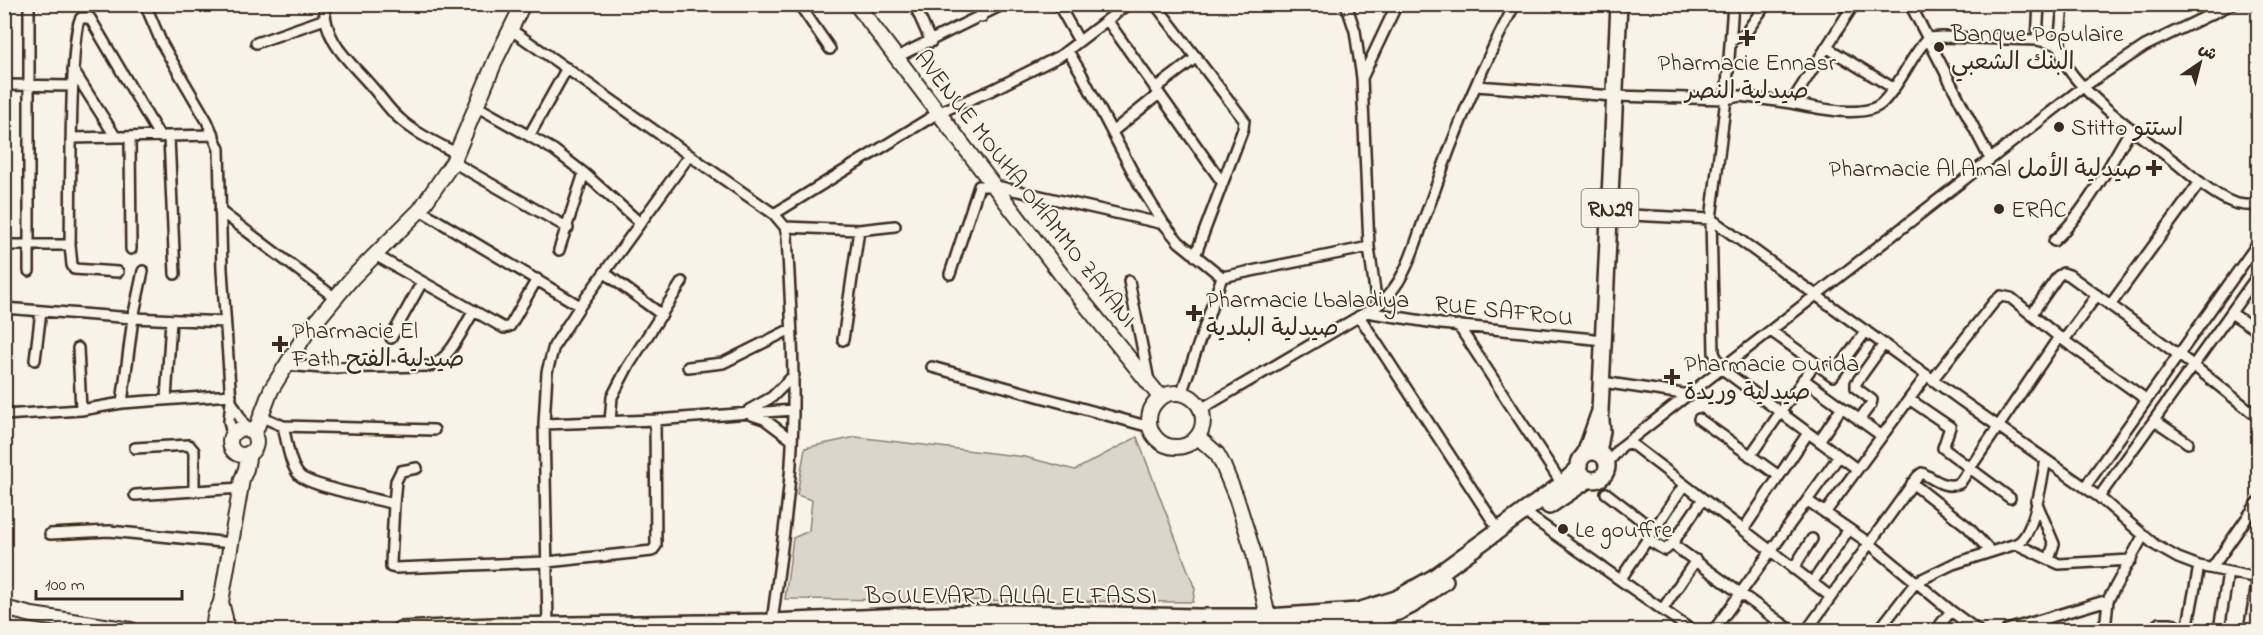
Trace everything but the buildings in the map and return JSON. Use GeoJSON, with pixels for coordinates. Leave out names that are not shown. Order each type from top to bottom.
{"type":"FeatureCollection","features":[{"type":"Feature","properties":{"kind":"main road","name":"RN29"},"geometry":{"type":"LineString","coordinates":[[1593,462],[1602,431],[1600,411],[1618,4]]}},
{"type":"Feature","properties":{"kind":"main road","name":"BOULEVARD ALLAL EL FASSI"},"geometry":{"type":"LineString","coordinates":[[1337,623],[1358,612],[1396,599],[1433,578],[1593,462]]}},
{"type":"Feature","properties":{"kind":"main road","name":"BOULEVARD ALLAL EL FASSI"},"geometry":{"type":"LineString","coordinates":[[400,630],[548,626],[724,627],[772,622],[1236,630],[1371,621],[1412,605],[1531,517],[1593,462]]}},
{"type":"Feature","properties":{"kind":"main road"},"geometry":{"type":"LineString","coordinates":[[1378,630],[1398,612]]}},
{"type":"Feature","properties":{"kind":"main road","name":"BOULEVARD ALLAL EL FASSI"},"geometry":{"type":"LineString","coordinates":[[862,630],[1013,613],[1271,626]]}},
{"type":"Feature","properties":{"kind":"street"},"geometry":{"type":"LineString","coordinates":[[29,4],[29,271]]}},
{"type":"Feature","properties":{"kind":"street"},"geometry":{"type":"LineString","coordinates":[[145,4],[162,44],[214,135],[219,149],[225,322],[231,398],[229,422],[232,435],[231,444],[242,452]]}},
{"type":"Feature","properties":{"kind":"street"},"geometry":{"type":"LineString","coordinates":[[324,4],[329,34],[337,50],[400,119],[454,157],[568,228]]}},
{"type":"Feature","properties":{"kind":"street"},"geometry":{"type":"LineString","coordinates":[[251,432],[271,390],[307,332],[334,297],[420,210],[454,157],[523,4]]}},
{"type":"Feature","properties":{"kind":"street"},"geometry":{"type":"LineString","coordinates":[[799,4],[830,50]]}},
{"type":"Feature","properties":{"kind":"street","name":"AVENUE MOUHA OHAMMO ZAYANI"},"geometry":{"type":"LineString","coordinates":[[856,4],[1060,273],[1161,399]]}},
{"type":"Feature","properties":{"kind":"street"},"geometry":{"type":"LineString","coordinates":[[914,4],[932,42]]}},
{"type":"Feature","properties":{"kind":"street"},"geometry":{"type":"LineString","coordinates":[[976,4],[982,17]]}},
{"type":"Feature","properties":{"kind":"street"},"geometry":{"type":"LineString","coordinates":[[897,57],[932,42],[1004,4]]}},
{"type":"Feature","properties":{"kind":"street"},"geometry":{"type":"LineString","coordinates":[[1058,4],[1079,41]]}},
{"type":"Feature","properties":{"kind":"street"},"geometry":{"type":"LineString","coordinates":[[774,214],[938,113],[992,90],[1068,51],[1128,4]]}},
{"type":"Feature","properties":{"kind":"street"},"geometry":{"type":"LineString","coordinates":[[1155,4],[1244,120],[1243,129],[1195,256]]}},
{"type":"Feature","properties":{"kind":"street"},"geometry":{"type":"LineString","coordinates":[[1346,4],[1355,31],[1362,78],[1369,248],[1377,306]]}},
{"type":"Feature","properties":{"kind":"street"},"geometry":{"type":"LineString","coordinates":[[1362,78],[1397,4]]}},
{"type":"Feature","properties":{"kind":"street"},"geometry":{"type":"LineString","coordinates":[[1201,409],[1377,306],[1395,288],[1407,265],[1455,134],[1494,44],[1515,4]]}},
{"type":"Feature","properties":{"kind":"street"},"geometry":{"type":"LineString","coordinates":[[1733,4],[1726,99],[1711,219],[1715,358],[1722,369],[1857,469]]}},
{"type":"Feature","properties":{"kind":"street"},"geometry":{"type":"LineString","coordinates":[[1731,40],[1745,34],[1766,4]]}},
{"type":"Feature","properties":{"kind":"street"},"geometry":{"type":"LineString","coordinates":[[1791,103],[1854,4]]}},
{"type":"Feature","properties":{"kind":"street"},"geometry":{"type":"LineString","coordinates":[[1910,4],[1990,159]]}},
{"type":"Feature","properties":{"kind":"street"},"geometry":{"type":"LineString","coordinates":[[2037,40],[2039,4]]}},
{"type":"Feature","properties":{"kind":"street"},"geometry":{"type":"LineString","coordinates":[[2063,4],[2060,45],[2063,58],[2068,69],[2083,87],[2131,129],[2200,182],[2240,205],[2259,205]]}},
{"type":"Feature","properties":{"kind":"street"},"geometry":{"type":"LineString","coordinates":[[1593,462],[1625,445],[2083,87],[2145,46],[2232,4]]}},
{"type":"Feature","properties":{"kind":"street"},"geometry":{"type":"LineString","coordinates":[[118,272],[74,269],[72,265],[70,245],[73,70],[78,21],[84,17],[90,18],[164,137],[175,274]]}},
{"type":"Feature","properties":{"kind":"street"},"geometry":{"type":"LineString","coordinates":[[256,43],[325,19]]}},
{"type":"Feature","properties":{"kind":"street"},"geometry":{"type":"LineString","coordinates":[[1107,20],[1222,182]]}},
{"type":"Feature","properties":{"kind":"street"},"geometry":{"type":"LineString","coordinates":[[510,29],[774,214],[785,227],[794,375],[793,410],[787,504],[772,622]]}},
{"type":"Feature","properties":{"kind":"street"},"geometry":{"type":"LineString","coordinates":[[1476,86],[1614,96],[1726,99],[1740,96],[1828,109],[1860,111],[1881,104],[1920,46],[1928,38],[2037,40],[2060,45]]}},
{"type":"Feature","properties":{"kind":"street"},"geometry":{"type":"LineString","coordinates":[[1826,47],[1893,88]]}},
{"type":"Feature","properties":{"kind":"street"},"geometry":{"type":"LineString","coordinates":[[1068,51],[1139,184],[1164,224],[1179,242],[1222,277],[1369,248]]}},
{"type":"Feature","properties":{"kind":"street"},"geometry":{"type":"LineString","coordinates":[[1112,132],[1197,57]]}},
{"type":"Feature","properties":{"kind":"street"},"geometry":{"type":"LineString","coordinates":[[529,136],[567,68]]}},
{"type":"Feature","properties":{"kind":"street"},"geometry":{"type":"LineString","coordinates":[[73,70],[115,136]]}},
{"type":"Feature","properties":{"kind":"street"},"geometry":{"type":"LineString","coordinates":[[4,85],[73,86]]}},
{"type":"Feature","properties":{"kind":"street"},"geometry":{"type":"LineString","coordinates":[[476,105],[529,136],[584,173],[640,224]]}},
{"type":"Feature","properties":{"kind":"street"},"geometry":{"type":"LineString","coordinates":[[2054,242],[2083,207],[2131,129]]}},
{"type":"Feature","properties":{"kind":"street"},"geometry":{"type":"LineString","coordinates":[[72,138],[214,135]]}},
{"type":"Feature","properties":{"kind":"street"},"geometry":{"type":"LineString","coordinates":[[130,137],[131,249]]}},
{"type":"Feature","properties":{"kind":"street"},"geometry":{"type":"LineString","coordinates":[[548,626],[544,424],[547,372],[554,346],[580,306],[689,156]]}},
{"type":"Feature","properties":{"kind":"street"},"geometry":{"type":"LineString","coordinates":[[559,250],[584,173]]}},
{"type":"Feature","properties":{"kind":"street"},"geometry":{"type":"LineString","coordinates":[[2110,304],[2200,182]]}},
{"type":"Feature","properties":{"kind":"street"},"geometry":{"type":"LineString","coordinates":[[950,274],[980,186],[996,186],[1164,224]]}},
{"type":"Feature","properties":{"kind":"street"},"geometry":{"type":"LineString","coordinates":[[420,210],[580,306]]}},
{"type":"Feature","properties":{"kind":"street"},"geometry":{"type":"LineString","coordinates":[[220,211],[334,297]]}},
{"type":"Feature","properties":{"kind":"street"},"geometry":{"type":"LineString","coordinates":[[1610,214],[1711,219],[2099,496],[2143,536],[2165,551],[2199,566],[2258,578],[2249,630]]}},
{"type":"Feature","properties":{"kind":"street"},"geometry":{"type":"LineString","coordinates":[[785,227],[860,230],[895,226]]}},
{"type":"Feature","properties":{"kind":"street"},"geometry":{"type":"LineString","coordinates":[[843,340],[860,230]]}},
{"type":"Feature","properties":{"kind":"street"},"geometry":{"type":"LineString","coordinates":[[2085,487],[2259,243]]}},
{"type":"Feature","properties":{"kind":"street"},"geometry":{"type":"LineString","coordinates":[[4,245],[70,245]]}},
{"type":"Feature","properties":{"kind":"street"},"geometry":{"type":"LineString","coordinates":[[375,255],[508,328],[537,279]]}},
{"type":"Feature","properties":{"kind":"street"},"geometry":{"type":"LineString","coordinates":[[122,403],[133,318],[144,271]]}},
{"type":"Feature","properties":{"kind":"street"},"geometry":{"type":"LineString","coordinates":[[605,273],[662,315]]}},
{"type":"Feature","properties":{"kind":"street"},"geometry":{"type":"LineString","coordinates":[[2031,315],[2058,276],[2063,273],[2110,304],[2259,417]]}},
{"type":"Feature","properties":{"kind":"street"},"geometry":{"type":"LineString","coordinates":[[1181,394],[1222,277]]}},
{"type":"Feature","properties":{"kind":"street"},"geometry":{"type":"LineString","coordinates":[[2099,496],[2257,279]]}},
{"type":"Feature","properties":{"kind":"street"},"geometry":{"type":"LineString","coordinates":[[1129,281],[1149,383]]}},
{"type":"Feature","properties":{"kind":"street"},"geometry":{"type":"LineString","coordinates":[[391,338],[422,282]]}},
{"type":"Feature","properties":{"kind":"street"},"geometry":{"type":"LineString","coordinates":[[610,422],[612,397],[627,368],[682,282]]}},
{"type":"Feature","properties":{"kind":"street"},"geometry":{"type":"LineString","coordinates":[[1807,630],[1912,483],[1922,473],[1938,483],[1956,485],[2062,338],[2097,295]]}},
{"type":"Feature","properties":{"kind":"street"},"geometry":{"type":"LineString","coordinates":[[1825,513],[1909,399],[2001,296],[2011,298],[2147,400]]}},
{"type":"Feature","properties":{"kind":"street"},"geometry":{"type":"LineString","coordinates":[[4,308],[133,318],[225,322]]}},
{"type":"Feature","properties":{"kind":"street"},"geometry":{"type":"LineString","coordinates":[[35,360],[41,311]]}},
{"type":"Feature","properties":{"kind":"street"},"geometry":{"type":"LineString","coordinates":[[286,365],[322,368],[430,366],[438,363],[448,353],[474,311]]}},
{"type":"Feature","properties":{"kind":"street"},"geometry":{"type":"LineString","coordinates":[[2232,313],[2259,331]]}},
{"type":"Feature","properties":{"kind":"street"},"geometry":{"type":"LineString","coordinates":[[1363,314],[1498,529]]}},
{"type":"Feature","properties":{"kind":"street","name":"RUE SAFROU"},"geometry":{"type":"LineString","coordinates":[[1363,314],[1604,340]]}},
{"type":"Feature","properties":{"kind":"street"},"geometry":{"type":"LineString","coordinates":[[166,400],[171,320]]}},
{"type":"Feature","properties":{"kind":"street"},"geometry":{"type":"LineString","coordinates":[[1458,326],[1562,484]]}},
{"type":"Feature","properties":{"kind":"street"},"geometry":{"type":"LineString","coordinates":[[688,367],[723,363],[791,329]]}},
{"type":"Feature","properties":{"kind":"street"},"geometry":{"type":"LineString","coordinates":[[1771,331],[1833,376]]}},
{"type":"Feature","properties":{"kind":"street"},"geometry":{"type":"LineString","coordinates":[[1822,393],[1866,331]]}},
{"type":"Feature","properties":{"kind":"street"},"geometry":{"type":"LineString","coordinates":[[1859,420],[1872,400],[1856,388],[1856,383],[1884,344]]}},
{"type":"Feature","properties":{"kind":"street"},"geometry":{"type":"LineString","coordinates":[[78,348],[81,410]]}},
{"type":"Feature","properties":{"kind":"street"},"geometry":{"type":"LineString","coordinates":[[1750,456],[1815,363]]}},
{"type":"Feature","properties":{"kind":"street"},"geometry":{"type":"LineString","coordinates":[[932,367],[1150,427]]}},
{"type":"Feature","properties":{"kind":"street"},"geometry":{"type":"LineString","coordinates":[[744,412],[772,397],[794,375]]}},
{"type":"Feature","properties":{"kind":"street"},"geometry":{"type":"LineString","coordinates":[[1803,379],[1882,436]]}},
{"type":"Feature","properties":{"kind":"street"},"geometry":{"type":"LineString","coordinates":[[1602,382],[1690,395]]}},
{"type":"Feature","properties":{"kind":"street"},"geometry":{"type":"LineString","coordinates":[[1181,394],[1191,398],[1201,409],[1203,423],[1198,437],[1183,447],[1174,447],[1159,441],[1150,427],[1151,411],[1161,399],[1168,395],[1181,394]]}},
{"type":"Feature","properties":{"kind":"street"},"geometry":{"type":"LineString","coordinates":[[4,415],[81,410],[122,403],[231,398]]}},
{"type":"Feature","properties":{"kind":"street"},"geometry":{"type":"LineString","coordinates":[[231,398],[251,432],[255,447],[242,452]]}},
{"type":"Feature","properties":{"kind":"street"},"geometry":{"type":"LineString","coordinates":[[1909,399],[1950,427],[1942,446],[1969,469],[2010,498]]}},
{"type":"Feature","properties":{"kind":"street"},"geometry":{"type":"LineString","coordinates":[[1819,441],[1842,407]]}},
{"type":"Feature","properties":{"kind":"street"},"geometry":{"type":"LineString","coordinates":[[544,424],[655,420],[793,410]]}},
{"type":"Feature","properties":{"kind":"street"},"geometry":{"type":"LineString","coordinates":[[744,412],[764,419],[792,440]]}},
{"type":"Feature","properties":{"kind":"street"},"geometry":{"type":"LineString","coordinates":[[260,416],[283,426],[434,430]]}},
{"type":"Feature","properties":{"kind":"street"},"geometry":{"type":"LineString","coordinates":[[1699,419],[1779,476]]}},
{"type":"Feature","properties":{"kind":"street"},"geometry":{"type":"LineString","coordinates":[[417,468],[401,471],[396,481],[391,567],[547,562],[652,551],[654,549],[655,420]]}},
{"type":"Feature","properties":{"kind":"street"},"geometry":{"type":"LineString","coordinates":[[2154,420],[2188,443]]}},
{"type":"Feature","properties":{"kind":"street"},"geometry":{"type":"LineString","coordinates":[[283,426],[294,464],[302,478],[394,504]]}},
{"type":"Feature","properties":{"kind":"street"},"geometry":{"type":"LineString","coordinates":[[232,435],[238,430],[251,432]]}},
{"type":"Feature","properties":{"kind":"street"},"geometry":{"type":"LineString","coordinates":[[1743,530],[1808,433]]}},
{"type":"Feature","properties":{"kind":"street"},"geometry":{"type":"LineString","coordinates":[[1198,437],[1210,447],[1222,463],[1236,498],[1254,554],[1271,626]]}},
{"type":"Feature","properties":{"kind":"street"},"geometry":{"type":"LineString","coordinates":[[135,448],[189,445],[194,451],[194,491]]}},
{"type":"Feature","properties":{"kind":"street"},"geometry":{"type":"LineString","coordinates":[[1625,445],[1703,499],[1831,597]]}},
{"type":"Feature","properties":{"kind":"street"},"geometry":{"type":"LineString","coordinates":[[213,630],[214,616],[221,602],[232,543],[241,483],[237,470],[242,452]]}},
{"type":"Feature","properties":{"kind":"street"},"geometry":{"type":"LineString","coordinates":[[1714,630],[1839,456]]}},
{"type":"Feature","properties":{"kind":"street"},"geometry":{"type":"LineString","coordinates":[[1879,630],[1916,582],[1953,564],[2016,544],[2024,539],[2030,529],[2046,460]]}},
{"type":"Feature","properties":{"kind":"street"},"geometry":{"type":"LineString","coordinates":[[135,495],[194,491],[241,483]]}},
{"type":"Feature","properties":{"kind":"street"},"geometry":{"type":"LineString","coordinates":[[1912,483],[1968,527],[1990,551]]}},
{"type":"Feature","properties":{"kind":"street"},"geometry":{"type":"LineString","coordinates":[[1620,580],[1684,485]]}},
{"type":"Feature","properties":{"kind":"street"},"geometry":{"type":"LineString","coordinates":[[1606,493],[1654,530]]}},
{"type":"Feature","properties":{"kind":"street"},"geometry":{"type":"LineString","coordinates":[[1648,540],[1665,550],[1672,544],[1703,499]]}},
{"type":"Feature","properties":{"kind":"street"},"geometry":{"type":"LineString","coordinates":[[1808,501],[1869,543],[1977,630]]}},
{"type":"Feature","properties":{"kind":"street"},"geometry":{"type":"LineString","coordinates":[[2036,501],[2053,540],[2049,560]]}},
{"type":"Feature","properties":{"kind":"street"},"geometry":{"type":"LineString","coordinates":[[2212,568],[2259,502]]}},
{"type":"Feature","properties":{"kind":"street"},"geometry":{"type":"LineString","coordinates":[[1531,517],[1690,630]]}},
{"type":"Feature","properties":{"kind":"street"},"geometry":{"type":"LineString","coordinates":[[1812,583],[1849,529]]}},
{"type":"Feature","properties":{"kind":"street"},"geometry":{"type":"LineString","coordinates":[[50,534],[110,531],[232,543]]}},
{"type":"Feature","properties":{"kind":"street"},"geometry":{"type":"LineString","coordinates":[[2100,630],[2106,620],[2108,600],[2143,536]]}},
{"type":"Feature","properties":{"kind":"street"},"geometry":{"type":"LineString","coordinates":[[1793,569],[1812,539]]}},
{"type":"Feature","properties":{"kind":"street"},"geometry":{"type":"LineString","coordinates":[[1672,544],[1791,630]]}},
{"type":"Feature","properties":{"kind":"street"},"geometry":{"type":"LineString","coordinates":[[2016,544],[2049,560],[2065,564],[2131,560]]}},
{"type":"Feature","properties":{"kind":"street"},"geometry":{"type":"LineString","coordinates":[[1662,610],[1696,560]]}},
{"type":"Feature","properties":{"kind":"street"},"geometry":{"type":"LineString","coordinates":[[2152,630],[2158,623],[2166,622],[2185,630],[2199,566]]}},
{"type":"Feature","properties":{"kind":"street"},"geometry":{"type":"LineString","coordinates":[[2219,630],[2228,572]]}},
{"type":"Feature","properties":{"kind":"street"},"geometry":{"type":"LineString","coordinates":[[2007,630],[2108,600]]}},
{"type":"Feature","properties":{"kind":"street"},"geometry":{"type":"LineString","coordinates":[[221,602],[226,630]]}},
{"type":"Feature","properties":{"kind":"street"},"geometry":{"type":"LineString","coordinates":[[4,608],[32,615],[131,630]]}},
{"type":"Feature","properties":{"kind":"street"},"geometry":{"type":"LineString","coordinates":[[1936,630],[1951,611]]}},
{"type":"Feature","properties":{"kind":"shaded area"},"geometry":{"type":"Polygon","coordinates":[[[856,437],[1025,457],[1075,470],[1137,437],[1195,589],[1193,602],[785,599],[793,538],[809,531],[812,500],[797,495],[805,448],[856,437]]]}},
{"type":"Feature","properties":{"kind":"place","name":"Pharmacie Ennasr صيدلية النصر"},"geometry":{"type":"Point","coordinates":[1747,38]}},
{"type":"Feature","properties":{"kind":"place","name":"Banque Populaire البنك الشعبي"},"geometry":{"type":"Point","coordinates":[1939,47]}},
{"type":"Feature","properties":{"kind":"place","name":"Stitto استتو"},"geometry":{"type":"Point","coordinates":[2059,127]}},
{"type":"Feature","properties":{"kind":"place","name":"Pharmacie Al Amal صيدلية الأمل"},"geometry":{"type":"Point","coordinates":[2154,168]}},
{"type":"Feature","properties":{"kind":"place","name":"ERAC"},"geometry":{"type":"Point","coordinates":[1999,209]}},
{"type":"Feature","properties":{"kind":"place","name":"Pharmacie Lbaladiya صيدلية البلدية"},"geometry":{"type":"Point","coordinates":[1194,313]}},
{"type":"Feature","properties":{"kind":"place","name":"Pharmacie El Fath صيدلية الفتح"},"geometry":{"type":"Point","coordinates":[280,344]}},
{"type":"Feature","properties":{"kind":"place","name":"Pharmacie Ourida صيدلية وريدة"},"geometry":{"type":"Point","coordinates":[1672,377]}},
{"type":"Feature","properties":{"kind":"place","name":"Le gouffre"},"geometry":{"type":"Point","coordinates":[1563,529]}}]}
